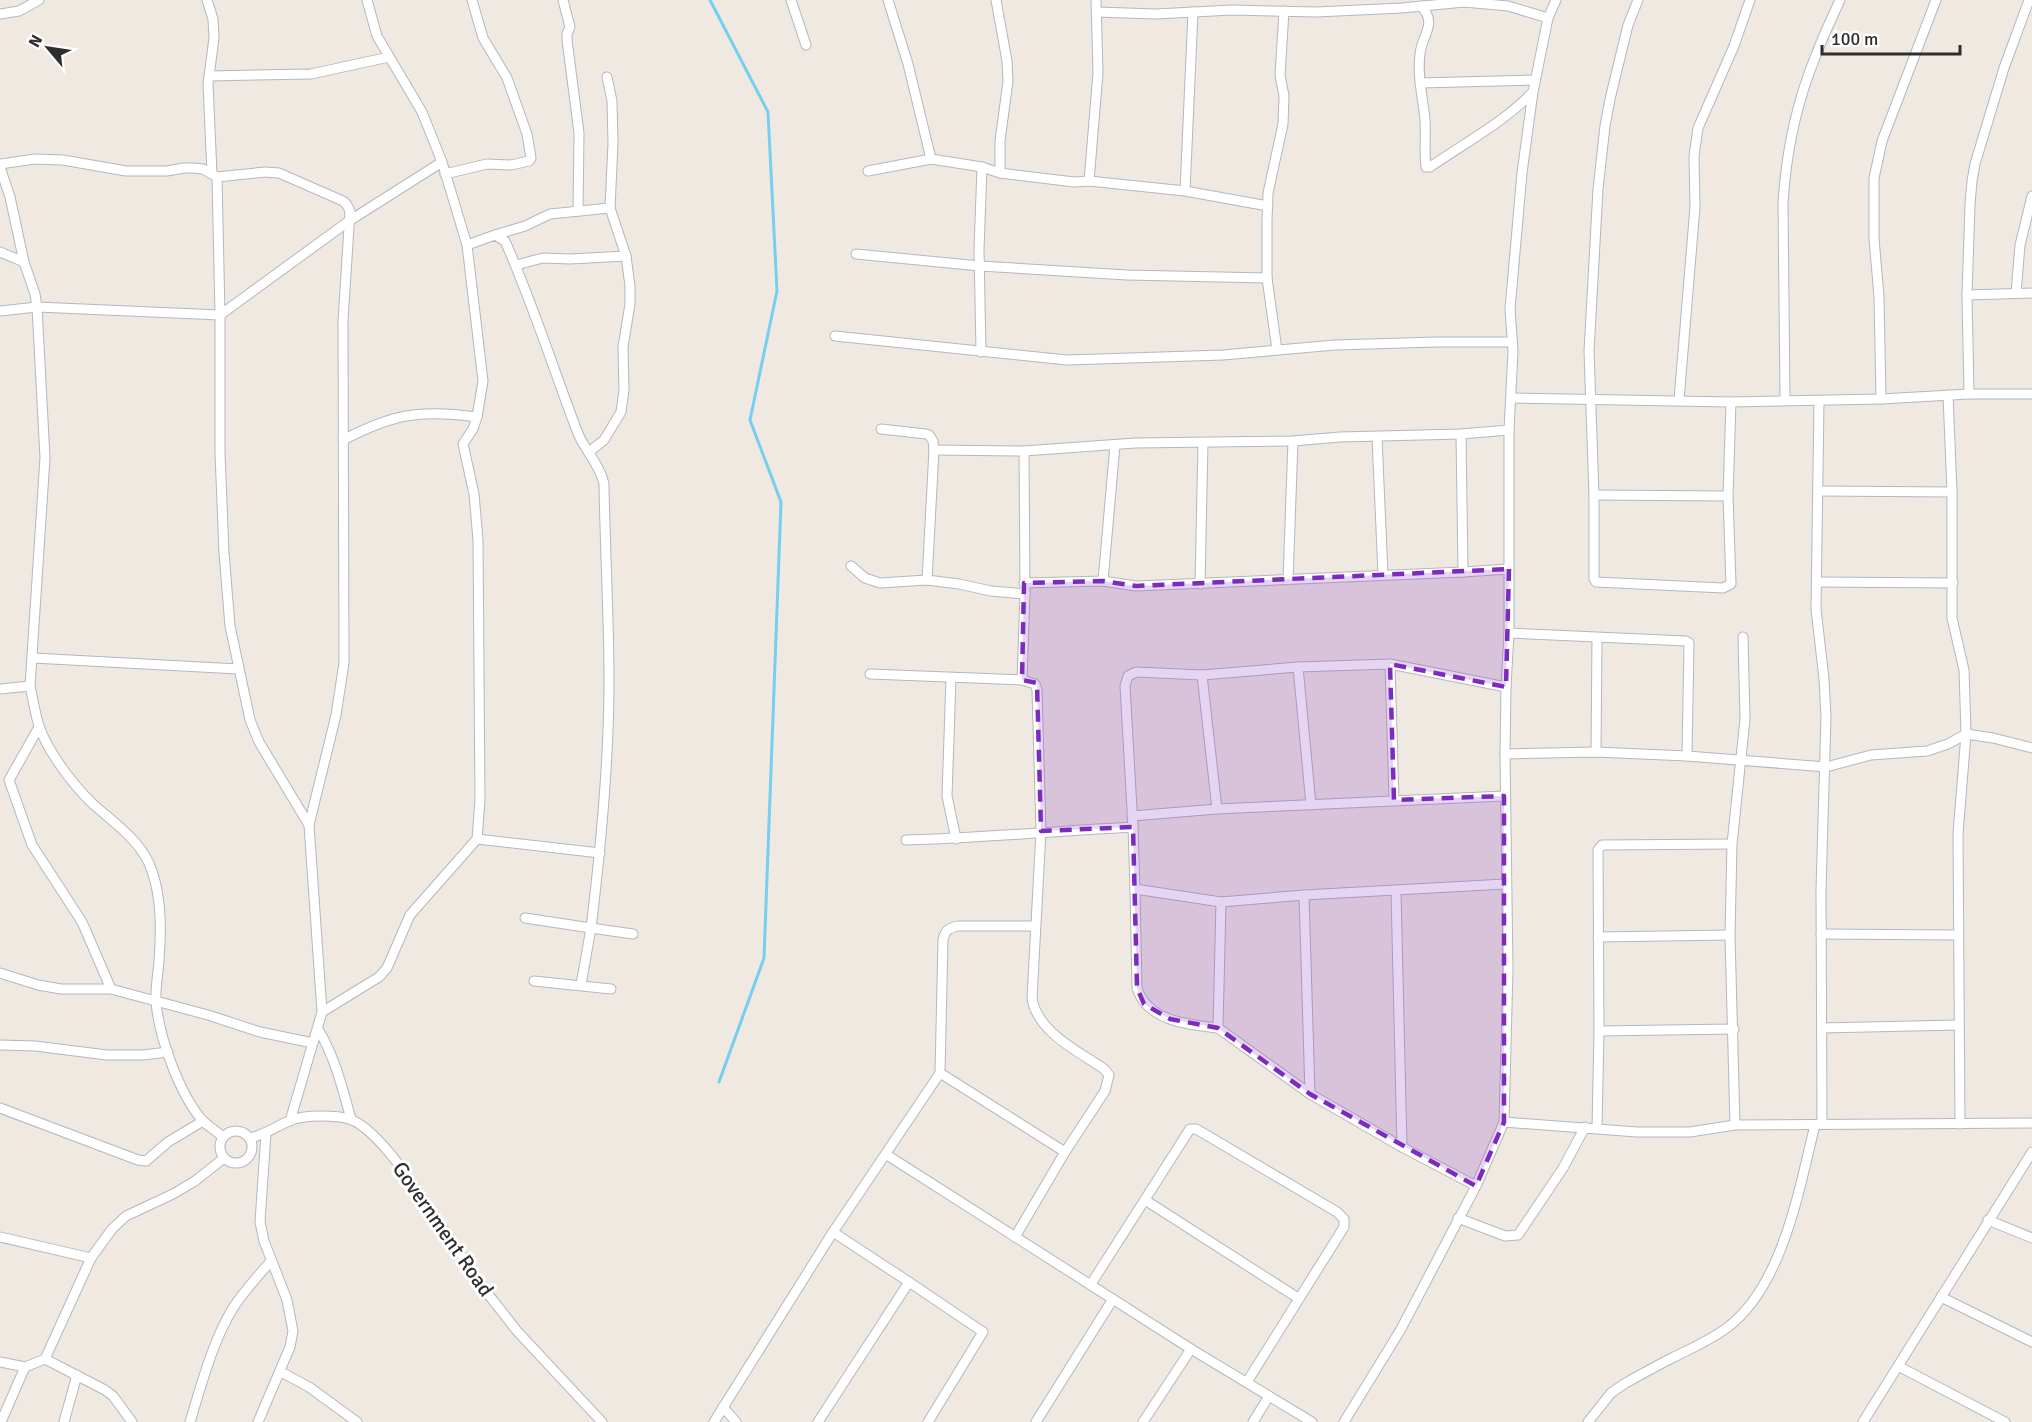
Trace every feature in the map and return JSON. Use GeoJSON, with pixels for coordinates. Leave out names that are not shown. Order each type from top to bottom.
{"type":"FeatureCollection","features":[{"type":"Feature","properties":{"kind":"street"},"geometry":{"type":"LineString","coordinates":[[0,14],[20,11],[39,0]]}},
{"type":"Feature","properties":{"kind":"street"},"geometry":{"type":"LineString","coordinates":[[207,0],[213,19],[214,38],[209,76],[220,315],[220,453],[224,553],[231,626],[250,720],[259,742],[309,825]]}},
{"type":"Feature","properties":{"kind":"street"},"geometry":{"type":"LineString","coordinates":[[322,1012],[379,977],[387,968],[410,915],[477,839],[480,800],[478,540],[474,494],[464,444],[477,417],[483,381],[467,245],[442,162],[419,105],[377,36],[367,0]]}},
{"type":"Feature","properties":{"kind":"street"},"geometry":{"type":"LineString","coordinates":[[445,174],[487,164],[511,165],[529,161],[531,158],[528,134],[507,78],[483,38],[472,0]]}},
{"type":"Feature","properties":{"kind":"street"},"geometry":{"type":"LineString","coordinates":[[563,0],[570,27],[567,40],[579,134],[578,211]]}},
{"type":"Feature","properties":{"kind":"street"},"geometry":{"type":"LineString","coordinates":[[791,0],[806,45]]}},
{"type":"Feature","properties":{"kind":"street"},"geometry":{"type":"LineString","coordinates":[[888,0],[924,124],[931,159]]}},
{"type":"Feature","properties":{"kind":"street"},"geometry":{"type":"LineString","coordinates":[[894,17],[898,0]]}},
{"type":"Feature","properties":{"kind":"street"},"geometry":{"type":"LineString","coordinates":[[996,0],[1007,61],[1008,81],[1000,141],[1000,172]]}},
{"type":"Feature","properties":{"kind":"street"},"geometry":{"type":"LineString","coordinates":[[1089,182],[1098,73],[1096,0]]}},
{"type":"Feature","properties":{"kind":"street"},"geometry":{"type":"LineString","coordinates":[[1344,1422],[1401,1329],[1476,1186],[1504,1122],[1508,969],[1504,796],[1509,633],[1512,271],[1533,92],[1548,18],[1556,0]]}},
{"type":"Feature","properties":{"kind":"street"},"geometry":{"type":"LineString","coordinates":[[1638,0],[1628,25],[1605,126],[1598,189],[1589,351],[1592,399],[1594,579],[1596,582],[1723,588],[1731,584],[1728,496],[1731,402]]}},
{"type":"Feature","properties":{"kind":"street"},"geometry":{"type":"LineString","coordinates":[[1679,400],[1695,207],[1694,156],[1698,128],[1734,46],[1750,0]]}},
{"type":"Feature","properties":{"kind":"street"},"geometry":{"type":"LineString","coordinates":[[1785,400],[1783,204],[1787,159],[1815,57],[1840,0]]}},
{"type":"Feature","properties":{"kind":"street"},"geometry":{"type":"LineString","coordinates":[[1881,399],[1879,297],[1874,239],[1874,178],[1882,141],[1936,0]]}},
{"type":"Feature","properties":{"kind":"street"},"geometry":{"type":"LineString","coordinates":[[1969,393],[1967,295],[1970,204],[1975,164],[2004,68],[2029,0]]}},
{"type":"Feature","properties":{"kind":"street"},"geometry":{"type":"LineString","coordinates":[[1097,12],[1156,14],[1232,10],[1316,12],[1464,2],[1508,6],[1548,18]]}},
{"type":"Feature","properties":{"kind":"street"},"geometry":{"type":"LineString","coordinates":[[1421,6],[1429,14],[1420,53],[1420,83],[1428,168],[1514,111],[1533,92]]}},
{"type":"Feature","properties":{"kind":"street"},"geometry":{"type":"LineString","coordinates":[[1277,350],[1267,278],[1268,193],[1283,124],[1284,96],[1280,75],[1284,11]]}},
{"type":"Feature","properties":{"kind":"street"},"geometry":{"type":"LineString","coordinates":[[1185,191],[1193,12]]}},
{"type":"Feature","properties":{"kind":"street"},"geometry":{"type":"LineString","coordinates":[[209,76],[311,74],[389,57]]}},
{"type":"Feature","properties":{"kind":"street"},"geometry":{"type":"LineString","coordinates":[[589,452],[604,440],[621,412],[624,390],[623,347],[630,304],[626,256],[610,208],[613,143],[612,101],[607,77]]}},
{"type":"Feature","properties":{"kind":"street"},"geometry":{"type":"LineString","coordinates":[[1420,83],[1535,80]]}},
{"type":"Feature","properties":{"kind":"street"},"geometry":{"type":"LineString","coordinates":[[223,1137],[203,1121],[182,1087],[168,1052],[156,1001],[160,926],[158,892],[152,869],[142,851],[74,784],[39,727],[30,686],[45,458],[37,307],[32,280],[24,262],[20,236],[0,166],[35,159],[63,160],[126,171],[167,171],[194,168],[203,169],[214,175],[279,173],[343,201],[350,212],[343,321],[344,663],[336,715],[309,825],[322,1012],[290,1121]]}},
{"type":"Feature","properties":{"kind":"street"},"geometry":{"type":"LineString","coordinates":[[868,171],[931,159],[1000,172],[1074,182],[1185,191],[1268,206]]}},
{"type":"Feature","properties":{"kind":"street"},"geometry":{"type":"LineString","coordinates":[[0,311],[37,307],[220,315],[349,221],[442,162]]}},
{"type":"Feature","properties":{"kind":"street"},"geometry":{"type":"LineString","coordinates":[[981,352],[982,167]]}},
{"type":"Feature","properties":{"kind":"street"},"geometry":{"type":"LineString","coordinates":[[2016,293],[2020,245],[2032,196]]}},
{"type":"Feature","properties":{"kind":"street"},"geometry":{"type":"LineString","coordinates":[[467,245],[518,228],[550,214],[610,208]]}},
{"type":"Feature","properties":{"kind":"street"},"geometry":{"type":"LineString","coordinates":[[495,235],[505,242],[516,265],[577,430],[604,484],[609,681],[605,794],[591,928],[581,985]]}},
{"type":"Feature","properties":{"kind":"street"},"geometry":{"type":"LineString","coordinates":[[0,252],[24,262]]}},
{"type":"Feature","properties":{"kind":"street"},"geometry":{"type":"LineString","coordinates":[[856,254],[980,266],[1127,275],[1267,278]]}},
{"type":"Feature","properties":{"kind":"street"},"geometry":{"type":"LineString","coordinates":[[516,265],[543,258],[626,256]]}},
{"type":"Feature","properties":{"kind":"street"},"geometry":{"type":"LineString","coordinates":[[1967,295],[2032,293]]}},
{"type":"Feature","properties":{"kind":"street"},"geometry":{"type":"LineString","coordinates":[[835,336],[1067,360],[1143,358],[1347,345],[1512,342]]}},
{"type":"Feature","properties":{"kind":"street"},"geometry":{"type":"LineString","coordinates":[[1512,399],[1731,402],[1881,399],[1969,393],[2032,394]]}},
{"type":"Feature","properties":{"kind":"street"},"geometry":{"type":"LineString","coordinates":[[1948,395],[1952,492],[1952,618],[1964,670],[1966,734],[1958,834],[1960,1124]]}},
{"type":"Feature","properties":{"kind":"street"},"geometry":{"type":"LineString","coordinates":[[1588,1422],[1611,1394],[1624,1384],[1703,1343],[1734,1322],[1758,1296],[1766,1284],[1793,1213],[1818,1124],[1822,1028],[1821,841],[1826,767],[1825,688],[1816,609],[1819,401]]}},
{"type":"Feature","properties":{"kind":"street"},"geometry":{"type":"LineString","coordinates":[[343,440],[374,424],[399,416],[428,413],[477,417]]}},
{"type":"Feature","properties":{"kind":"street"},"geometry":{"type":"LineString","coordinates":[[881,429],[929,435],[933,441],[927,580]]}},
{"type":"Feature","properties":{"kind":"street"},"geometry":{"type":"LineString","coordinates":[[934,450],[1024,451],[1135,443],[1293,441],[1509,430]]}},
{"type":"Feature","properties":{"kind":"street"},"geometry":{"type":"LineString","coordinates":[[1461,434],[1463,572]]}},
{"type":"Feature","properties":{"kind":"street"},"geometry":{"type":"LineString","coordinates":[[1377,437],[1383,575]]}},
{"type":"Feature","properties":{"kind":"street"},"geometry":{"type":"LineString","coordinates":[[1288,580],[1293,441]]}},
{"type":"Feature","properties":{"kind":"street"},"geometry":{"type":"LineString","coordinates":[[1200,584],[1203,443]]}},
{"type":"Feature","properties":{"kind":"street"},"geometry":{"type":"LineString","coordinates":[[1103,581],[1115,445]]}},
{"type":"Feature","properties":{"kind":"street"},"geometry":{"type":"LineString","coordinates":[[1022,680],[1025,594],[1024,451]]}},
{"type":"Feature","properties":{"kind":"street"},"geometry":{"type":"LineString","coordinates":[[1818,491],[1952,492]]}},
{"type":"Feature","properties":{"kind":"street"},"geometry":{"type":"LineString","coordinates":[[1594,495],[1728,496]]}},
{"type":"Feature","properties":{"kind":"street"},"geometry":{"type":"LineString","coordinates":[[851,566],[865,578],[880,583],[927,580],[991,591],[1025,594]]}},
{"type":"Feature","properties":{"kind":"street"},"geometry":{"type":"LineString","coordinates":[[1024,583],[1103,581],[1136,586],[1509,568]]}},
{"type":"Feature","properties":{"kind":"street"},"geometry":{"type":"LineString","coordinates":[[1818,582],[1953,583]]}},
{"type":"Feature","properties":{"kind":"street"},"geometry":{"type":"LineString","coordinates":[[1509,633],[1689,643],[1688,756]]}},
{"type":"Feature","properties":{"kind":"street"},"geometry":{"type":"LineString","coordinates":[[1596,752],[1598,638]]}},
{"type":"Feature","properties":{"kind":"street"},"geometry":{"type":"LineString","coordinates":[[1735,1125],[1730,935],[1732,844],[1744,719],[1743,638]]}},
{"type":"Feature","properties":{"kind":"street"},"geometry":{"type":"LineString","coordinates":[[33,658],[238,669]]}},
{"type":"Feature","properties":{"kind":"street"},"geometry":{"type":"LineString","coordinates":[[1476,1186],[1310,1094],[1218,1028],[1188,1025],[1170,1019],[1152,1010],[1140,997],[1137,988],[1133,827],[1125,686],[1128,676],[1136,672],[1202,675],[1390,664],[1506,687]]}},
{"type":"Feature","properties":{"kind":"street"},"geometry":{"type":"LineString","coordinates":[[1390,664],[1394,800]]}},
{"type":"Feature","properties":{"kind":"street"},"geometry":{"type":"LineString","coordinates":[[1298,668],[1311,805]]}},
{"type":"Feature","properties":{"kind":"street"},"geometry":{"type":"LineString","coordinates":[[870,675],[1022,680],[1035,684],[1037,690],[1041,831],[1032,998],[1036,1016],[1048,1029],[1110,1075],[1105,1091],[1065,1152],[1015,1237]]}},
{"type":"Feature","properties":{"kind":"street"},"geometry":{"type":"LineString","coordinates":[[1202,675],[1217,809]]}},
{"type":"Feature","properties":{"kind":"street"},"geometry":{"type":"LineString","coordinates":[[951,678],[947,796],[956,839]]}},
{"type":"Feature","properties":{"kind":"street"},"geometry":{"type":"LineString","coordinates":[[0,689],[30,686]]}},
{"type":"Feature","properties":{"kind":"street"},"geometry":{"type":"LineString","coordinates":[[39,727],[5,781],[32,845],[82,922],[111,989]]}},
{"type":"Feature","properties":{"kind":"street"},"geometry":{"type":"LineString","coordinates":[[1505,754],[1596,752],[1688,756],[1826,767],[1871,755],[1927,751],[1948,744],[1966,734],[2032,748]]}},
{"type":"Feature","properties":{"kind":"street"},"geometry":{"type":"LineString","coordinates":[[1132,816],[1217,809],[1504,796]]}},
{"type":"Feature","properties":{"kind":"street"},"geometry":{"type":"LineString","coordinates":[[906,840],[956,839],[1041,831],[1133,827]]}},
{"type":"Feature","properties":{"kind":"street"},"geometry":{"type":"LineString","coordinates":[[477,839],[600,853]]}},
{"type":"Feature","properties":{"kind":"street"},"geometry":{"type":"LineString","coordinates":[[1597,1128],[1598,850],[1602,845],[1732,844]]}},
{"type":"Feature","properties":{"kind":"street"},"geometry":{"type":"LineString","coordinates":[[1135,889],[1221,902],[1506,884]]}},
{"type":"Feature","properties":{"kind":"street"},"geometry":{"type":"LineString","coordinates":[[1396,891],[1402,1147]]}},
{"type":"Feature","properties":{"kind":"street"},"geometry":{"type":"LineString","coordinates":[[1304,895],[1310,1094]]}},
{"type":"Feature","properties":{"kind":"street"},"geometry":{"type":"LineString","coordinates":[[1218,1028],[1221,902]]}},
{"type":"Feature","properties":{"kind":"street"},"geometry":{"type":"LineString","coordinates":[[525,918],[633,934]]}},
{"type":"Feature","properties":{"kind":"street"},"geometry":{"type":"LineString","coordinates":[[714,1422],[833,1232],[887,1155],[940,1073],[945,932],[958,926],[1035,926]]}},
{"type":"Feature","properties":{"kind":"street"},"geometry":{"type":"LineString","coordinates":[[1821,934],[1957,935]]}},
{"type":"Feature","properties":{"kind":"street"},"geometry":{"type":"LineString","coordinates":[[1598,937],[1730,935]]}},
{"type":"Feature","properties":{"kind":"street"},"geometry":{"type":"LineString","coordinates":[[0,974],[61,989],[111,989],[260,1032],[313,1043]]}},
{"type":"Feature","properties":{"kind":"street"},"geometry":{"type":"LineString","coordinates":[[534,981],[611,989]]}},
{"type":"Feature","properties":{"kind":"street"},"geometry":{"type":"LineString","coordinates":[[1822,1028],[1958,1025]]}},
{"type":"Feature","properties":{"kind":"street"},"geometry":{"type":"LineString","coordinates":[[250,1138],[290,1121],[313,1116],[351,1119],[335,1061],[318,1029]]}},
{"type":"Feature","properties":{"kind":"street"},"geometry":{"type":"LineString","coordinates":[[1599,1031],[1734,1029]]}},
{"type":"Feature","properties":{"kind":"street"},"geometry":{"type":"LineString","coordinates":[[0,1045],[36,1046],[107,1055],[168,1052]]}},
{"type":"Feature","properties":{"kind":"street"},"geometry":{"type":"LineString","coordinates":[[940,1073],[1065,1152]]}},
{"type":"Feature","properties":{"kind":"street"},"geometry":{"type":"LineString","coordinates":[[0,1108],[146,1161],[168,1142],[203,1121]]}},
{"type":"Feature","properties":{"kind":"street","name":"Government Road"},"geometry":{"type":"LineString","coordinates":[[351,1119],[385,1148],[400,1166],[488,1294],[517,1331],[602,1422]]}},
{"type":"Feature","properties":{"kind":"street"},"geometry":{"type":"LineString","coordinates":[[1504,1122],[1585,1126],[1637,1132],[1690,1132],[1735,1125],[2032,1123]]}},
{"type":"Feature","properties":{"kind":"street"},"geometry":{"type":"LineString","coordinates":[[1458,1218],[1505,1236],[1518,1235],[1563,1168],[1585,1126]]}},
{"type":"Feature","properties":{"kind":"street"},"geometry":{"type":"LineString","coordinates":[[1091,1284],[1190,1129],[1196,1129],[1337,1212],[1344,1219],[1344,1227],[1247,1382]]}},
{"type":"Feature","properties":{"kind":"street"},"geometry":{"type":"LineString","coordinates":[[237,1130],[245,1133],[250,1138],[252,1150],[246,1160],[235,1163],[224,1158],[220,1148],[223,1137],[237,1130]]}},
{"type":"Feature","properties":{"kind":"street"},"geometry":{"type":"LineString","coordinates":[[258,1422],[281,1372],[290,1347],[292,1331],[287,1300],[271,1261],[260,1222],[266,1133]]}},
{"type":"Feature","properties":{"kind":"street"},"geometry":{"type":"LineString","coordinates":[[1863,1422],[2032,1152]]}},
{"type":"Feature","properties":{"kind":"street"},"geometry":{"type":"LineString","coordinates":[[887,1155],[1191,1349],[1312,1422]]}},
{"type":"Feature","properties":{"kind":"street"},"geometry":{"type":"LineString","coordinates":[[0,1362],[26,1367],[45,1359],[91,1257],[112,1229],[126,1216],[180,1190],[224,1158]]}},
{"type":"Feature","properties":{"kind":"street"},"geometry":{"type":"LineString","coordinates":[[1145,1200],[1298,1298]]}},
{"type":"Feature","properties":{"kind":"street"},"geometry":{"type":"LineString","coordinates":[[1988,1220],[2032,1238]]}},
{"type":"Feature","properties":{"kind":"street"},"geometry":{"type":"LineString","coordinates":[[833,1232],[983,1332],[928,1422]]}},
{"type":"Feature","properties":{"kind":"street"},"geometry":{"type":"LineString","coordinates":[[0,1237],[91,1257]]}},
{"type":"Feature","properties":{"kind":"street"},"geometry":{"type":"LineString","coordinates":[[190,1422],[204,1375],[232,1310],[271,1261]]}},
{"type":"Feature","properties":{"kind":"street"},"geometry":{"type":"LineString","coordinates":[[818,1422],[909,1282]]}},
{"type":"Feature","properties":{"kind":"street"},"geometry":{"type":"LineString","coordinates":[[1941,1297],[2032,1342]]}},
{"type":"Feature","properties":{"kind":"street"},"geometry":{"type":"LineString","coordinates":[[1036,1422],[1113,1299]]}},
{"type":"Feature","properties":{"kind":"street"},"geometry":{"type":"LineString","coordinates":[[1143,1422],[1191,1349]]}},
{"type":"Feature","properties":{"kind":"street"},"geometry":{"type":"LineString","coordinates":[[45,1359],[113,1396],[132,1422]]}},
{"type":"Feature","properties":{"kind":"street"},"geometry":{"type":"LineString","coordinates":[[1898,1366],[2005,1422]]}},
{"type":"Feature","properties":{"kind":"street"},"geometry":{"type":"LineString","coordinates":[[1,1422],[26,1367]]}},
{"type":"Feature","properties":{"kind":"street"},"geometry":{"type":"LineString","coordinates":[[281,1372],[309,1387],[357,1422]]}},
{"type":"Feature","properties":{"kind":"street"},"geometry":{"type":"LineString","coordinates":[[64,1422],[77,1375]]}},
{"type":"Feature","properties":{"kind":"street"},"geometry":{"type":"LineString","coordinates":[[1253,1422],[1269,1396]]}},
{"type":"Feature","properties":{"kind":"street"},"geometry":{"type":"LineString","coordinates":[[723,1407],[736,1422]]}},
{"type":"Feature","properties":{"kind":"highlighted area"},"geometry":{"type":"Polygon","coordinates":[[[1509,569],[1506,687],[1390,664],[1394,800],[1504,796],[1504,1122],[1476,1186],[1310,1094],[1218,1028],[1170,1019],[1144,1004],[1137,988],[1133,827],[1041,831],[1037,683],[1022,680],[1024,583],[1103,581],[1136,586],[1509,569]]]}},
{"type":"Feature","properties":{"kind":"waterway"},"geometry":{"type":"LineString","coordinates":[[710,0],[768,112],[777,291],[750,420],[781,502],[764,958],[719,1082]]}}]}
